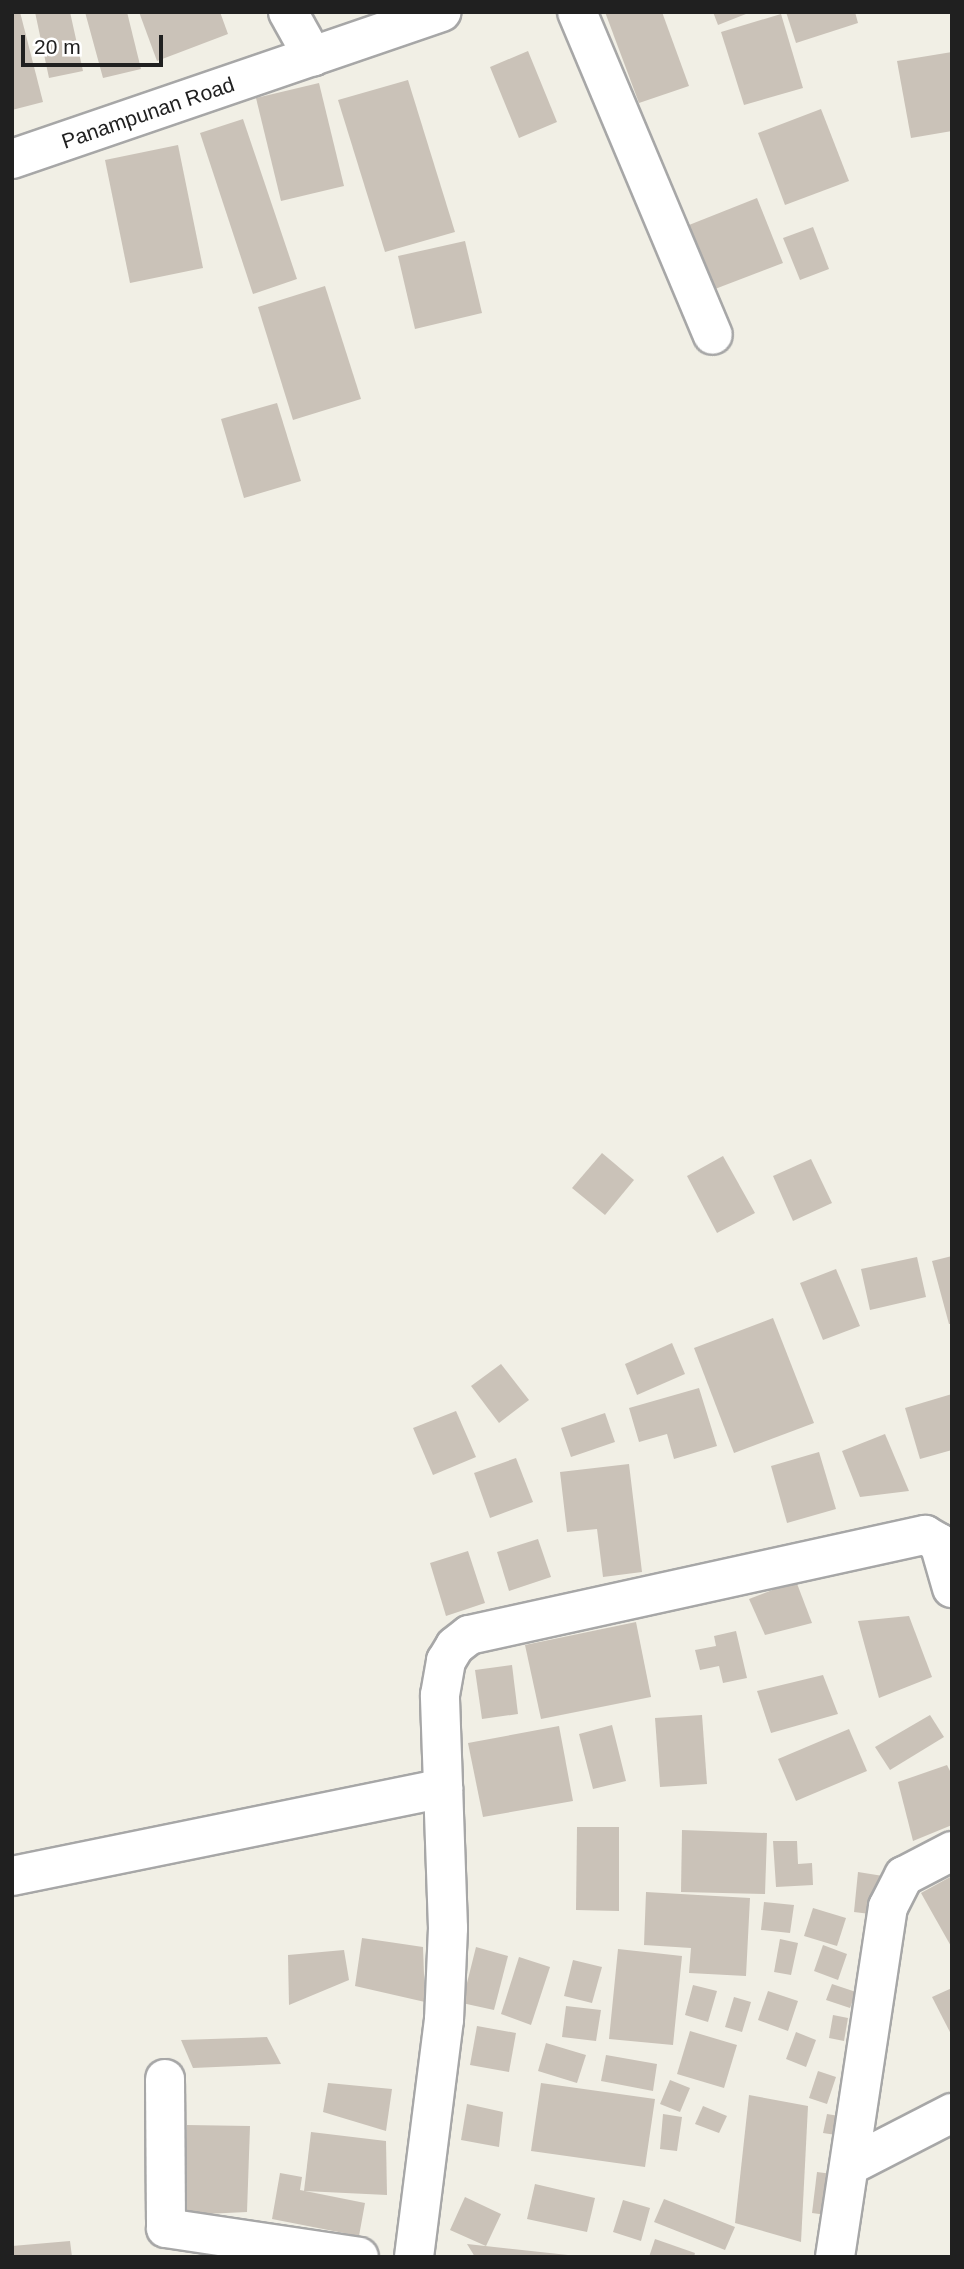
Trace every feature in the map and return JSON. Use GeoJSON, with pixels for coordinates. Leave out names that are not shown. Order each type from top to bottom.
{"type":"FeatureCollection","features":[{"type":"Feature","properties":{"kind":"street"},"geometry":{"type":"LineString","coordinates":[[289,12],[313,57]]}},
{"type":"Feature","properties":{"kind":"street","name":"Panampunan Road"},"geometry":{"type":"LineString","coordinates":[[12,159],[442,12]]}},
{"type":"Feature","properties":{"kind":"street"},"geometry":{"type":"LineString","coordinates":[[577,12],[713,335]]}},
{"type":"Feature","properties":{"kind":"street"},"geometry":{"type":"LineString","coordinates":[[414,2257],[444,2021],[448,1928],[440,1695],[446,1661],[454,1646],[469,1635],[925,1535],[939,1543],[952,1588]]}},
{"type":"Feature","properties":{"kind":"street"},"geometry":{"type":"LineString","coordinates":[[12,1876],[443,1788]]}},
{"type":"Feature","properties":{"kind":"street"},"geometry":{"type":"LineString","coordinates":[[835,2257],[888,1907],[904,1876],[952,1851]]}},
{"type":"Feature","properties":{"kind":"street"},"geometry":{"type":"LineString","coordinates":[[165,2079],[166,2228],[359,2257]]}},
{"type":"Feature","properties":{"kind":"street"},"geometry":{"type":"LineString","coordinates":[[851,2165],[952,2113]]}},
{"type":"Feature","properties":{"kind":"building"},"geometry":{"type":"Polygon","coordinates":[[[12,12],[20,12],[43,102],[12,110],[12,12]]]}},
{"type":"Feature","properties":{"kind":"building"},"geometry":{"type":"Polygon","coordinates":[[[35,12],[70,12],[83,71],[49,78],[35,12]]]}},
{"type":"Feature","properties":{"kind":"building"},"geometry":{"type":"Polygon","coordinates":[[[85,12],[127,12],[141,69],[103,78],[85,12]]]}},
{"type":"Feature","properties":{"kind":"building"},"geometry":{"type":"Polygon","coordinates":[[[139,12],[220,12],[228,34],[157,61],[139,12]]]}},
{"type":"Feature","properties":{"kind":"building"},"geometry":{"type":"Polygon","coordinates":[[[605,12],[662,12],[689,86],[639,103],[605,12]]]}},
{"type":"Feature","properties":{"kind":"building"},"geometry":{"type":"Polygon","coordinates":[[[713,12],[751,12],[718,25],[713,12]]]}},
{"type":"Feature","properties":{"kind":"building"},"geometry":{"type":"Polygon","coordinates":[[[786,12],[855,12],[858,23],[796,43],[786,12]]]}},
{"type":"Feature","properties":{"kind":"building"},"geometry":{"type":"Polygon","coordinates":[[[781,14],[803,88],[744,105],[721,32],[781,14]]]}},
{"type":"Feature","properties":{"kind":"building"},"geometry":{"type":"Polygon","coordinates":[[[528,51],[557,122],[519,138],[490,67],[528,51]]]}},
{"type":"Feature","properties":{"kind":"building"},"geometry":{"type":"Polygon","coordinates":[[[952,52],[952,131],[911,138],[897,61],[952,52]]]}},
{"type":"Feature","properties":{"kind":"building"},"geometry":{"type":"Polygon","coordinates":[[[408,80],[455,232],[385,252],[338,100],[408,80]]]}},
{"type":"Feature","properties":{"kind":"building"},"geometry":{"type":"Polygon","coordinates":[[[319,83],[344,186],[281,201],[256,98],[319,83]]]}},
{"type":"Feature","properties":{"kind":"building"},"geometry":{"type":"Polygon","coordinates":[[[821,109],[849,181],[785,205],[758,133],[821,109]]]}},
{"type":"Feature","properties":{"kind":"building"},"geometry":{"type":"Polygon","coordinates":[[[243,119],[297,279],[253,294],[200,133],[243,119]]]}},
{"type":"Feature","properties":{"kind":"building"},"geometry":{"type":"Polygon","coordinates":[[[178,145],[203,268],[130,283],[105,160],[178,145]]]}},
{"type":"Feature","properties":{"kind":"building"},"geometry":{"type":"Polygon","coordinates":[[[757,198],[783,263],[715,289],[689,225],[757,198]]]}},
{"type":"Feature","properties":{"kind":"building"},"geometry":{"type":"Polygon","coordinates":[[[813,227],[829,269],[800,280],[783,238],[813,227]]]}},
{"type":"Feature","properties":{"kind":"building"},"geometry":{"type":"Polygon","coordinates":[[[465,241],[482,313],[415,329],[398,256],[465,241]]]}},
{"type":"Feature","properties":{"kind":"building"},"geometry":{"type":"Polygon","coordinates":[[[325,286],[361,399],[293,420],[258,307],[325,286]]]}},
{"type":"Feature","properties":{"kind":"building"},"geometry":{"type":"Polygon","coordinates":[[[277,403],[301,481],[244,498],[221,419],[277,403]]]}},
{"type":"Feature","properties":{"kind":"building"},"geometry":{"type":"Polygon","coordinates":[[[602,1153],[634,1180],[605,1215],[572,1188],[602,1153]]]}},
{"type":"Feature","properties":{"kind":"building"},"geometry":{"type":"Polygon","coordinates":[[[723,1156],[755,1213],[717,1233],[687,1176],[723,1156]]]}},
{"type":"Feature","properties":{"kind":"building"},"geometry":{"type":"Polygon","coordinates":[[[811,1159],[832,1203],[793,1221],[773,1176],[811,1159]]]}},
{"type":"Feature","properties":{"kind":"building"},"geometry":{"type":"Polygon","coordinates":[[[952,1256],[952,1324],[949,1324],[932,1261],[952,1256]]]}},
{"type":"Feature","properties":{"kind":"building"},"geometry":{"type":"Polygon","coordinates":[[[917,1257],[926,1297],[870,1310],[861,1269],[917,1257]]]}},
{"type":"Feature","properties":{"kind":"building"},"geometry":{"type":"Polygon","coordinates":[[[836,1269],[860,1326],[823,1340],[800,1283],[836,1269]]]}},
{"type":"Feature","properties":{"kind":"building"},"geometry":{"type":"Polygon","coordinates":[[[773,1318],[814,1423],[734,1453],[694,1348],[773,1318]]]}},
{"type":"Feature","properties":{"kind":"building"},"geometry":{"type":"Polygon","coordinates":[[[672,1343],[685,1374],[637,1395],[625,1364],[672,1343]]]}},
{"type":"Feature","properties":{"kind":"building"},"geometry":{"type":"Polygon","coordinates":[[[501,1364],[529,1400],[499,1423],[471,1386],[501,1364]]]}},
{"type":"Feature","properties":{"kind":"building"},"geometry":{"type":"Polygon","coordinates":[[[699,1388],[717,1446],[674,1459],[667,1434],[639,1442],[629,1408],[699,1388]]]}},
{"type":"Feature","properties":{"kind":"building"},"geometry":{"type":"Polygon","coordinates":[[[952,1394],[952,1450],[920,1459],[905,1408],[952,1394]]]}},
{"type":"Feature","properties":{"kind":"building"},"geometry":{"type":"Polygon","coordinates":[[[456,1411],[476,1457],[433,1475],[413,1428],[456,1411]]]}},
{"type":"Feature","properties":{"kind":"building"},"geometry":{"type":"Polygon","coordinates":[[[605,1413],[615,1442],[571,1457],[561,1428],[605,1413]]]}},
{"type":"Feature","properties":{"kind":"building"},"geometry":{"type":"Polygon","coordinates":[[[885,1434],[909,1491],[860,1497],[842,1451],[885,1434]]]}},
{"type":"Feature","properties":{"kind":"building"},"geometry":{"type":"Polygon","coordinates":[[[819,1452],[836,1509],[787,1523],[771,1466],[819,1452]]]}},
{"type":"Feature","properties":{"kind":"building"},"geometry":{"type":"Polygon","coordinates":[[[516,1458],[533,1502],[490,1518],[474,1473],[516,1458]]]}},
{"type":"Feature","properties":{"kind":"building"},"geometry":{"type":"Polygon","coordinates":[[[629,1464],[642,1572],[603,1577],[597,1529],[567,1532],[560,1472],[629,1464]]]}},
{"type":"Feature","properties":{"kind":"building"},"geometry":{"type":"Polygon","coordinates":[[[538,1539],[551,1577],[509,1591],[497,1552],[538,1539]]]}},
{"type":"Feature","properties":{"kind":"building"},"geometry":{"type":"Polygon","coordinates":[[[468,1551],[485,1603],[446,1616],[430,1563],[468,1551]]]}},
{"type":"Feature","properties":{"kind":"building"},"geometry":{"type":"Polygon","coordinates":[[[796,1581],[812,1623],[765,1635],[749,1599],[796,1581]]]}},
{"type":"Feature","properties":{"kind":"building"},"geometry":{"type":"Polygon","coordinates":[[[909,1616],[932,1677],[879,1698],[858,1621],[909,1616]]]}},
{"type":"Feature","properties":{"kind":"building"},"geometry":{"type":"Polygon","coordinates":[[[636,1622],[651,1697],[541,1719],[525,1645],[636,1622]]]}},
{"type":"Feature","properties":{"kind":"building"},"geometry":{"type":"Polygon","coordinates":[[[736,1631],[747,1678],[723,1683],[719,1666],[700,1670],[695,1650],[716,1646],[714,1636],[736,1631]]]}},
{"type":"Feature","properties":{"kind":"building"},"geometry":{"type":"Polygon","coordinates":[[[512,1665],[518,1714],[482,1719],[475,1670],[512,1665]]]}},
{"type":"Feature","properties":{"kind":"building"},"geometry":{"type":"Polygon","coordinates":[[[823,1675],[838,1714],[771,1733],[757,1691],[823,1675]]]}},
{"type":"Feature","properties":{"kind":"building"},"geometry":{"type":"Polygon","coordinates":[[[702,1715],[707,1784],[660,1787],[655,1718],[702,1715]]]}},
{"type":"Feature","properties":{"kind":"building"},"geometry":{"type":"Polygon","coordinates":[[[930,1715],[944,1737],[890,1770],[875,1747],[930,1715]]]}},
{"type":"Feature","properties":{"kind":"building"},"geometry":{"type":"Polygon","coordinates":[[[612,1725],[626,1781],[593,1789],[579,1734],[612,1725]]]}},
{"type":"Feature","properties":{"kind":"building"},"geometry":{"type":"Polygon","coordinates":[[[559,1726],[573,1801],[483,1817],[468,1743],[559,1726]]]}},
{"type":"Feature","properties":{"kind":"building"},"geometry":{"type":"Polygon","coordinates":[[[849,1729],[867,1771],[796,1801],[778,1759],[849,1729]]]}},
{"type":"Feature","properties":{"kind":"building"},"geometry":{"type":"Polygon","coordinates":[[[947,1765],[952,1775],[952,1825],[913,1841],[898,1782],[947,1765]]]}},
{"type":"Feature","properties":{"kind":"building"},"geometry":{"type":"Polygon","coordinates":[[[577,1827],[619,1827],[619,1911],[576,1910],[577,1827]]]}},
{"type":"Feature","properties":{"kind":"building"},"geometry":{"type":"Polygon","coordinates":[[[682,1830],[767,1833],[765,1894],[681,1892],[682,1830]]]}},
{"type":"Feature","properties":{"kind":"building"},"geometry":{"type":"Polygon","coordinates":[[[773,1841],[797,1841],[798,1864],[812,1863],[813,1885],[776,1887],[773,1841]]]}},
{"type":"Feature","properties":{"kind":"building"},"geometry":{"type":"Polygon","coordinates":[[[858,1872],[883,1876],[878,1915],[854,1912],[858,1872]]]}},
{"type":"Feature","properties":{"kind":"building"},"geometry":{"type":"Polygon","coordinates":[[[952,1876],[952,1948],[921,1893],[952,1876]]]}},
{"type":"Feature","properties":{"kind":"building"},"geometry":{"type":"Polygon","coordinates":[[[646,1892],[750,1898],[746,1976],[689,1973],[691,1948],[644,1945],[646,1892]]]}},
{"type":"Feature","properties":{"kind":"building"},"geometry":{"type":"Polygon","coordinates":[[[764,1902],[794,1905],[790,1933],[761,1930],[764,1902]]]}},
{"type":"Feature","properties":{"kind":"building"},"geometry":{"type":"Polygon","coordinates":[[[813,1908],[846,1918],[837,1946],[804,1936],[813,1908]]]}},
{"type":"Feature","properties":{"kind":"building"},"geometry":{"type":"Polygon","coordinates":[[[362,1938],[423,1947],[425,2002],[355,1986],[362,1938]]]}},
{"type":"Feature","properties":{"kind":"building"},"geometry":{"type":"Polygon","coordinates":[[[780,1939],[798,1943],[791,1975],[774,1972],[780,1939]]]}},
{"type":"Feature","properties":{"kind":"building"},"geometry":{"type":"Polygon","coordinates":[[[823,1945],[847,1954],[838,1980],[814,1971],[823,1945]]]}},
{"type":"Feature","properties":{"kind":"building"},"geometry":{"type":"Polygon","coordinates":[[[476,1947],[508,1956],[494,2010],[462,2003],[476,1947]]]}},
{"type":"Feature","properties":{"kind":"building"},"geometry":{"type":"Polygon","coordinates":[[[618,1949],[682,1956],[673,2045],[609,2039],[618,1949]]]}},
{"type":"Feature","properties":{"kind":"building"},"geometry":{"type":"Polygon","coordinates":[[[344,1950],[349,1980],[289,2005],[288,1955],[344,1950]]]}},
{"type":"Feature","properties":{"kind":"building"},"geometry":{"type":"Polygon","coordinates":[[[519,1957],[550,1967],[531,2025],[501,2014],[519,1957]]]}},
{"type":"Feature","properties":{"kind":"building"},"geometry":{"type":"Polygon","coordinates":[[[573,1960],[602,1967],[592,2003],[564,1996],[573,1960]]]}},
{"type":"Feature","properties":{"kind":"building"},"geometry":{"type":"Polygon","coordinates":[[[832,1984],[856,1992],[850,2008],[826,2000],[832,1984]]]}},
{"type":"Feature","properties":{"kind":"building"},"geometry":{"type":"Polygon","coordinates":[[[693,1985],[717,1991],[708,2022],[685,2015],[693,1985]]]}},
{"type":"Feature","properties":{"kind":"building"},"geometry":{"type":"Polygon","coordinates":[[[952,1988],[952,2036],[932,1997],[952,1988]]]}},
{"type":"Feature","properties":{"kind":"building"},"geometry":{"type":"Polygon","coordinates":[[[768,1991],[798,2001],[788,2031],[758,2020],[768,1991]]]}},
{"type":"Feature","properties":{"kind":"building"},"geometry":{"type":"Polygon","coordinates":[[[734,1997],[751,2002],[742,2032],[725,2027],[734,1997]]]}},
{"type":"Feature","properties":{"kind":"building"},"geometry":{"type":"Polygon","coordinates":[[[566,2006],[601,2010],[596,2041],[562,2037],[566,2006]]]}},
{"type":"Feature","properties":{"kind":"building"},"geometry":{"type":"Polygon","coordinates":[[[833,2015],[848,2018],[844,2041],[829,2038],[833,2015]]]}},
{"type":"Feature","properties":{"kind":"building"},"geometry":{"type":"Polygon","coordinates":[[[477,2026],[516,2033],[509,2072],[470,2065],[477,2026]]]}},
{"type":"Feature","properties":{"kind":"building"},"geometry":{"type":"Polygon","coordinates":[[[690,2031],[737,2045],[724,2088],[677,2074],[690,2031]]]}},
{"type":"Feature","properties":{"kind":"building"},"geometry":{"type":"Polygon","coordinates":[[[796,2032],[816,2040],[806,2067],[786,2059],[796,2032]]]}},
{"type":"Feature","properties":{"kind":"building"},"geometry":{"type":"Polygon","coordinates":[[[267,2037],[281,2064],[193,2068],[181,2040],[267,2037]]]}},
{"type":"Feature","properties":{"kind":"building"},"geometry":{"type":"Polygon","coordinates":[[[546,2043],[586,2055],[577,2083],[538,2071],[546,2043]]]}},
{"type":"Feature","properties":{"kind":"building"},"geometry":{"type":"Polygon","coordinates":[[[606,2055],[657,2064],[653,2091],[601,2081],[606,2055]]]}},
{"type":"Feature","properties":{"kind":"building"},"geometry":{"type":"Polygon","coordinates":[[[818,2071],[836,2077],[827,2104],[809,2098],[818,2071]]]}},
{"type":"Feature","properties":{"kind":"building"},"geometry":{"type":"Polygon","coordinates":[[[670,2080],[690,2088],[680,2112],[660,2104],[670,2080]]]}},
{"type":"Feature","properties":{"kind":"building"},"geometry":{"type":"Polygon","coordinates":[[[328,2083],[392,2089],[386,2131],[323,2112],[328,2083]]]}},
{"type":"Feature","properties":{"kind":"building"},"geometry":{"type":"Polygon","coordinates":[[[541,2083],[655,2099],[645,2167],[531,2151],[541,2083]]]}},
{"type":"Feature","properties":{"kind":"building"},"geometry":{"type":"Polygon","coordinates":[[[749,2095],[808,2106],[801,2242],[735,2223],[749,2095]]]}},
{"type":"Feature","properties":{"kind":"building"},"geometry":{"type":"Polygon","coordinates":[[[467,2104],[503,2112],[499,2147],[461,2140],[467,2104]]]}},
{"type":"Feature","properties":{"kind":"building"},"geometry":{"type":"Polygon","coordinates":[[[703,2106],[727,2116],[719,2133],[695,2124],[703,2106]]]}},
{"type":"Feature","properties":{"kind":"building"},"geometry":{"type":"Polygon","coordinates":[[[663,2114],[682,2117],[677,2151],[660,2149],[663,2114]]]}},
{"type":"Feature","properties":{"kind":"building"},"geometry":{"type":"Polygon","coordinates":[[[827,2114],[839,2116],[836,2135],[823,2133],[827,2114]]]}},
{"type":"Feature","properties":{"kind":"building"},"geometry":{"type":"Polygon","coordinates":[[[187,2125],[250,2126],[247,2212],[183,2215],[187,2125]]]}},
{"type":"Feature","properties":{"kind":"building"},"geometry":{"type":"Polygon","coordinates":[[[311,2132],[386,2141],[387,2195],[304,2191],[311,2132]]]}},
{"type":"Feature","properties":{"kind":"building"},"geometry":{"type":"Polygon","coordinates":[[[817,2172],[840,2175],[834,2216],[812,2213],[817,2172]]]}},
{"type":"Feature","properties":{"kind":"building"},"geometry":{"type":"Polygon","coordinates":[[[280,2173],[302,2177],[300,2190],[365,2203],[359,2236],[272,2219],[280,2173]]]}},
{"type":"Feature","properties":{"kind":"building"},"geometry":{"type":"Polygon","coordinates":[[[535,2184],[595,2198],[587,2232],[527,2219],[535,2184]]]}},
{"type":"Feature","properties":{"kind":"building"},"geometry":{"type":"Polygon","coordinates":[[[465,2197],[501,2214],[486,2246],[450,2230],[465,2197]]]}},
{"type":"Feature","properties":{"kind":"building"},"geometry":{"type":"Polygon","coordinates":[[[664,2199],[735,2227],[725,2250],[654,2222],[664,2199]]]}},
{"type":"Feature","properties":{"kind":"building"},"geometry":{"type":"Polygon","coordinates":[[[623,2200],[650,2208],[641,2241],[613,2232],[623,2200]]]}},
{"type":"Feature","properties":{"kind":"building"},"geometry":{"type":"Polygon","coordinates":[[[655,2239],[695,2253],[694,2257],[649,2257],[655,2239]]]}},
{"type":"Feature","properties":{"kind":"building"},"geometry":{"type":"Polygon","coordinates":[[[70,2241],[72,2257],[12,2257],[12,2246],[70,2241]]]}},
{"type":"Feature","properties":{"kind":"building"},"geometry":{"type":"Polygon","coordinates":[[[467,2244],[568,2255],[568,2257],[475,2257],[467,2244]]]}}]}
